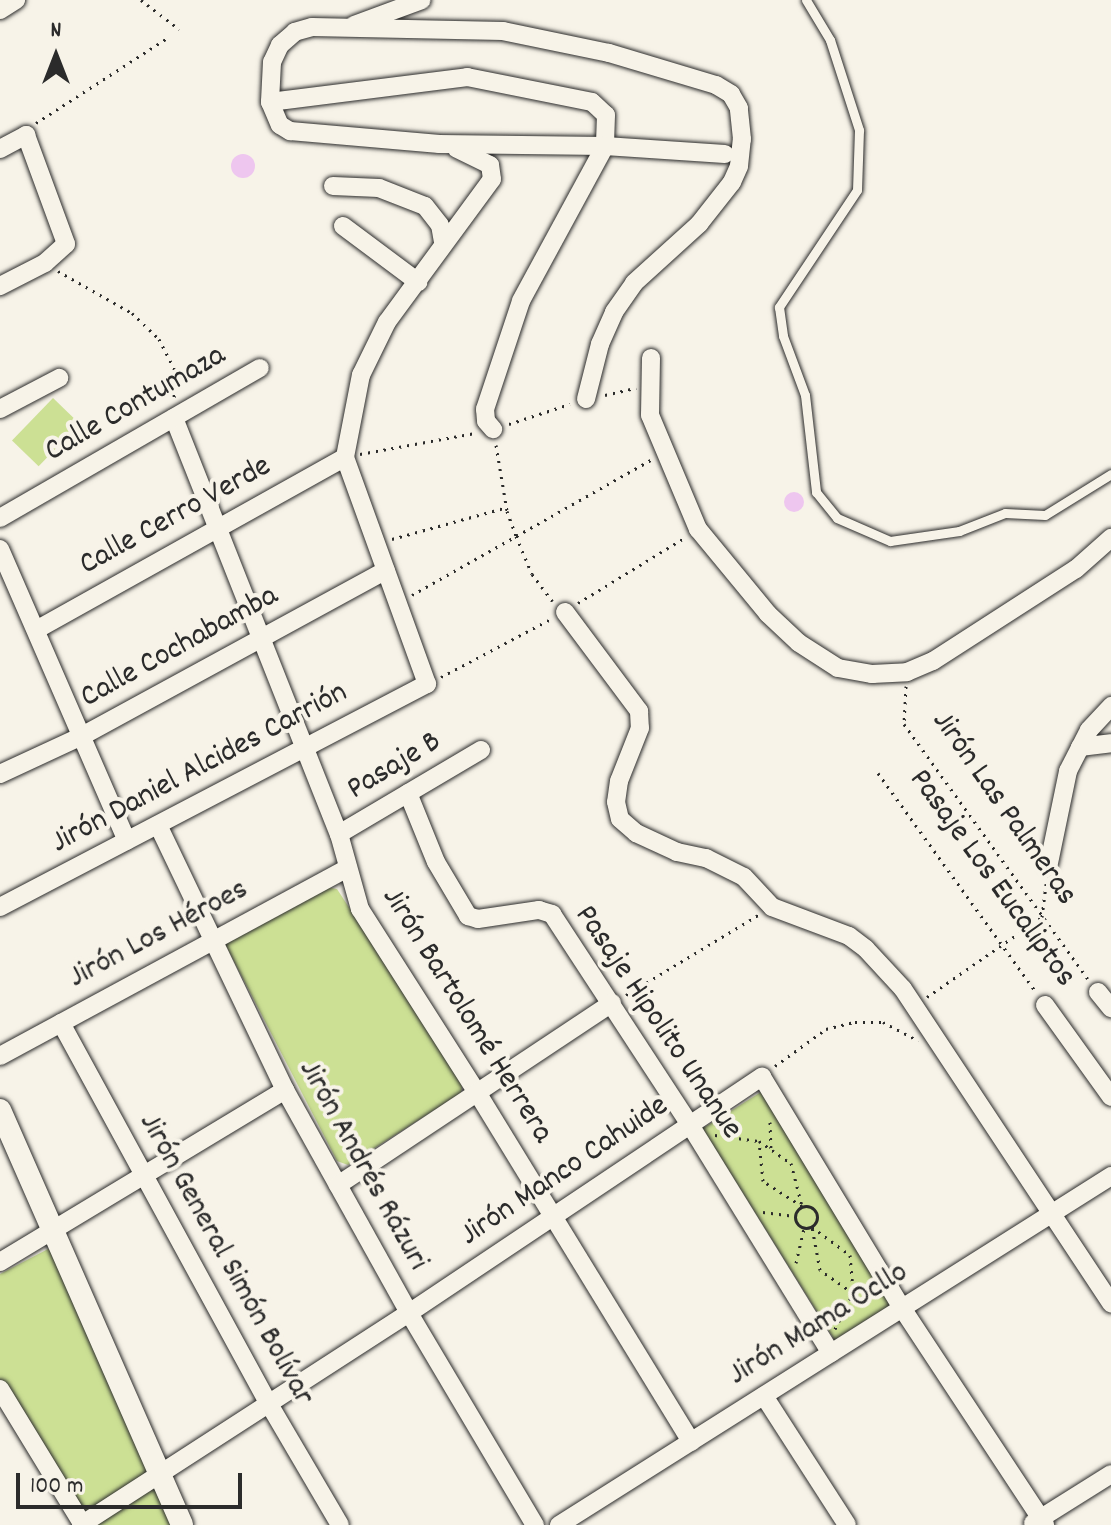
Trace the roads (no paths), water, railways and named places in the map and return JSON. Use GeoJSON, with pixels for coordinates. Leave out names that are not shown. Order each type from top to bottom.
{"type":"FeatureCollection","features":[{"type":"Feature","properties":{"kind":"street"},"geometry":{"type":"LineString","coordinates":[[0,10],[16,0]]}},
{"type":"Feature","properties":{"kind":"street"},"geometry":{"type":"LineString","coordinates":[[352,26],[380,13],[422,0]]}},
{"type":"Feature","properties":{"kind":"street"},"geometry":{"type":"LineString","coordinates":[[586,399],[600,344],[614,312],[634,283],[699,224],[732,182],[739,166],[742,139],[739,108],[731,94],[716,85],[673,72],[552,40],[503,31],[312,27],[295,32],[280,45],[272,62],[270,102],[280,125],[290,131],[439,144],[605,146],[725,154]]}},
{"type":"Feature","properties":{"kind":"street"},"geometry":{"type":"LineString","coordinates":[[270,102],[446,77],[486,78],[592,102],[606,115],[605,146],[521,301],[485,409],[486,421],[493,429]]}},
{"type":"Feature","properties":{"kind":"street"},"geometry":{"type":"LineString","coordinates":[[0,149],[26,135],[66,244],[45,263],[0,286]]}},
{"type":"Feature","properties":{"kind":"street"},"geometry":{"type":"LineString","coordinates":[[386,570],[345,457],[361,375],[387,322],[418,282],[443,242],[485,192],[493,171],[475,155],[439,144]]}},
{"type":"Feature","properties":{"kind":"street"},"geometry":{"type":"LineString","coordinates":[[333,186],[379,188],[414,200],[425,206],[440,225],[443,242]]}},
{"type":"Feature","properties":{"kind":"street"},"geometry":{"type":"LineString","coordinates":[[343,226],[418,282]]}},
{"type":"Feature","properties":{"kind":"street"},"geometry":{"type":"LineString","coordinates":[[651,358],[650,415],[698,529],[733,575],[799,643],[838,668],[872,674],[907,672],[933,661],[1076,569],[1111,538]]}},
{"type":"Feature","properties":{"kind":"street","name":"Calle Contumaza"},"geometry":{"type":"LineString","coordinates":[[0,518],[260,368]]}},
{"type":"Feature","properties":{"kind":"street"},"geometry":{"type":"LineString","coordinates":[[0,409],[59,378]]}},
{"type":"Feature","properties":{"kind":"street","name":"Jirón Bartolomé Herrera"},"geometry":{"type":"LineString","coordinates":[[174,418],[339,834],[360,909],[478,1094],[691,1442]]}},
{"type":"Feature","properties":{"kind":"street","name":"Calle Cerro Verde"},"geometry":{"type":"LineString","coordinates":[[36,630],[345,457]]}},
{"type":"Feature","properties":{"kind":"street"},"geometry":{"type":"LineString","coordinates":[[0,549],[127,841]]}},
{"type":"Feature","properties":{"kind":"street","name":"Calle Cochabamba"},"geometry":{"type":"LineString","coordinates":[[0,774],[82,736],[386,570]]}},
{"type":"Feature","properties":{"kind":"street","name":"Jirón Daniel Alcides Carrión"},"geometry":{"type":"LineString","coordinates":[[0,907],[427,684],[386,570]]}},
{"type":"Feature","properties":{"kind":"street"},"geometry":{"type":"LineString","coordinates":[[565,612],[639,711],[640,728],[619,781],[616,802],[620,819],[636,833],[677,852],[706,858],[744,877],[772,907],[849,936],[866,949],[914,1006],[1111,1303]]}},
{"type":"Feature","properties":{"kind":"street"},"geometry":{"type":"LineString","coordinates":[[1049,863],[1068,771],[1089,730],[1111,706]]}},
{"type":"Feature","properties":{"kind":"street"},"geometry":{"type":"LineString","coordinates":[[1080,747],[1111,743]]}},
{"type":"Feature","properties":{"kind":"street","name":"Pasaje B"},"geometry":{"type":"LineString","coordinates":[[339,834],[481,750]]}},
{"type":"Feature","properties":{"kind":"street","name":"Pasaje Hipolito Unanue"},"geometry":{"type":"LineString","coordinates":[[408,793],[436,862],[461,908],[478,919],[539,910],[552,914],[690,1125],[831,1353]]}},
{"type":"Feature","properties":{"kind":"street","name":"Jirón Andrés Rázuri"},"geometry":{"type":"LineString","coordinates":[[158,825],[285,1090],[409,1313],[535,1525]]}},
{"type":"Feature","properties":{"kind":"street","name":"Jirón Los Héroes"},"geometry":{"type":"LineString","coordinates":[[0,1056],[347,868]]}},
{"type":"Feature","properties":{"kind":"street"},"geometry":{"type":"LineString","coordinates":[[1098,992],[1111,1008]]}},
{"type":"Feature","properties":{"kind":"street"},"geometry":{"type":"LineString","coordinates":[[338,1185],[612,1003]]}},
{"type":"Feature","properties":{"kind":"street","name":"Pasaje Los Eucaliptos"},"geometry":{"type":"LineString","coordinates":[[1045,1005],[1111,1097]]}},
{"type":"Feature","properties":{"kind":"street","name":"Jirón General Simón Bolívar"},"geometry":{"type":"LineString","coordinates":[[61,1023],[269,1404],[340,1525]]}},
{"type":"Feature","properties":{"kind":"street","name":"Jirón Manco Cahuide"},"geometry":{"type":"LineString","coordinates":[[82,1525],[409,1313],[762,1077],[902,1308]]}},
{"type":"Feature","properties":{"kind":"street"},"geometry":{"type":"LineString","coordinates":[[0,1262],[285,1090]]}},
{"type":"Feature","properties":{"kind":"street"},"geometry":{"type":"LineString","coordinates":[[0,1110],[182,1525]]}},
{"type":"Feature","properties":{"kind":"street","name":"Jirón Mama Ocllo"},"geometry":{"type":"LineString","coordinates":[[559,1525],[1111,1176]]}},
{"type":"Feature","properties":{"kind":"street"},"geometry":{"type":"LineString","coordinates":[[902,1308],[1039,1523],[1111,1474]]}},
{"type":"Feature","properties":{"kind":"street"},"geometry":{"type":"LineString","coordinates":[[0,1389],[82,1525]]}},
{"type":"Feature","properties":{"kind":"street"},"geometry":{"type":"LineString","coordinates":[[764,1396],[847,1525]]}},
{"type":"Feature","properties":{"kind":"lane"},"geometry":{"type":"LineString","coordinates":[[806,0],[830,40],[859,130],[857,190],[779,307],[783,336],[805,395],[816,492],[837,518],[890,541],[959,531],[1005,513],[1045,515],[1111,474]]}}]}
